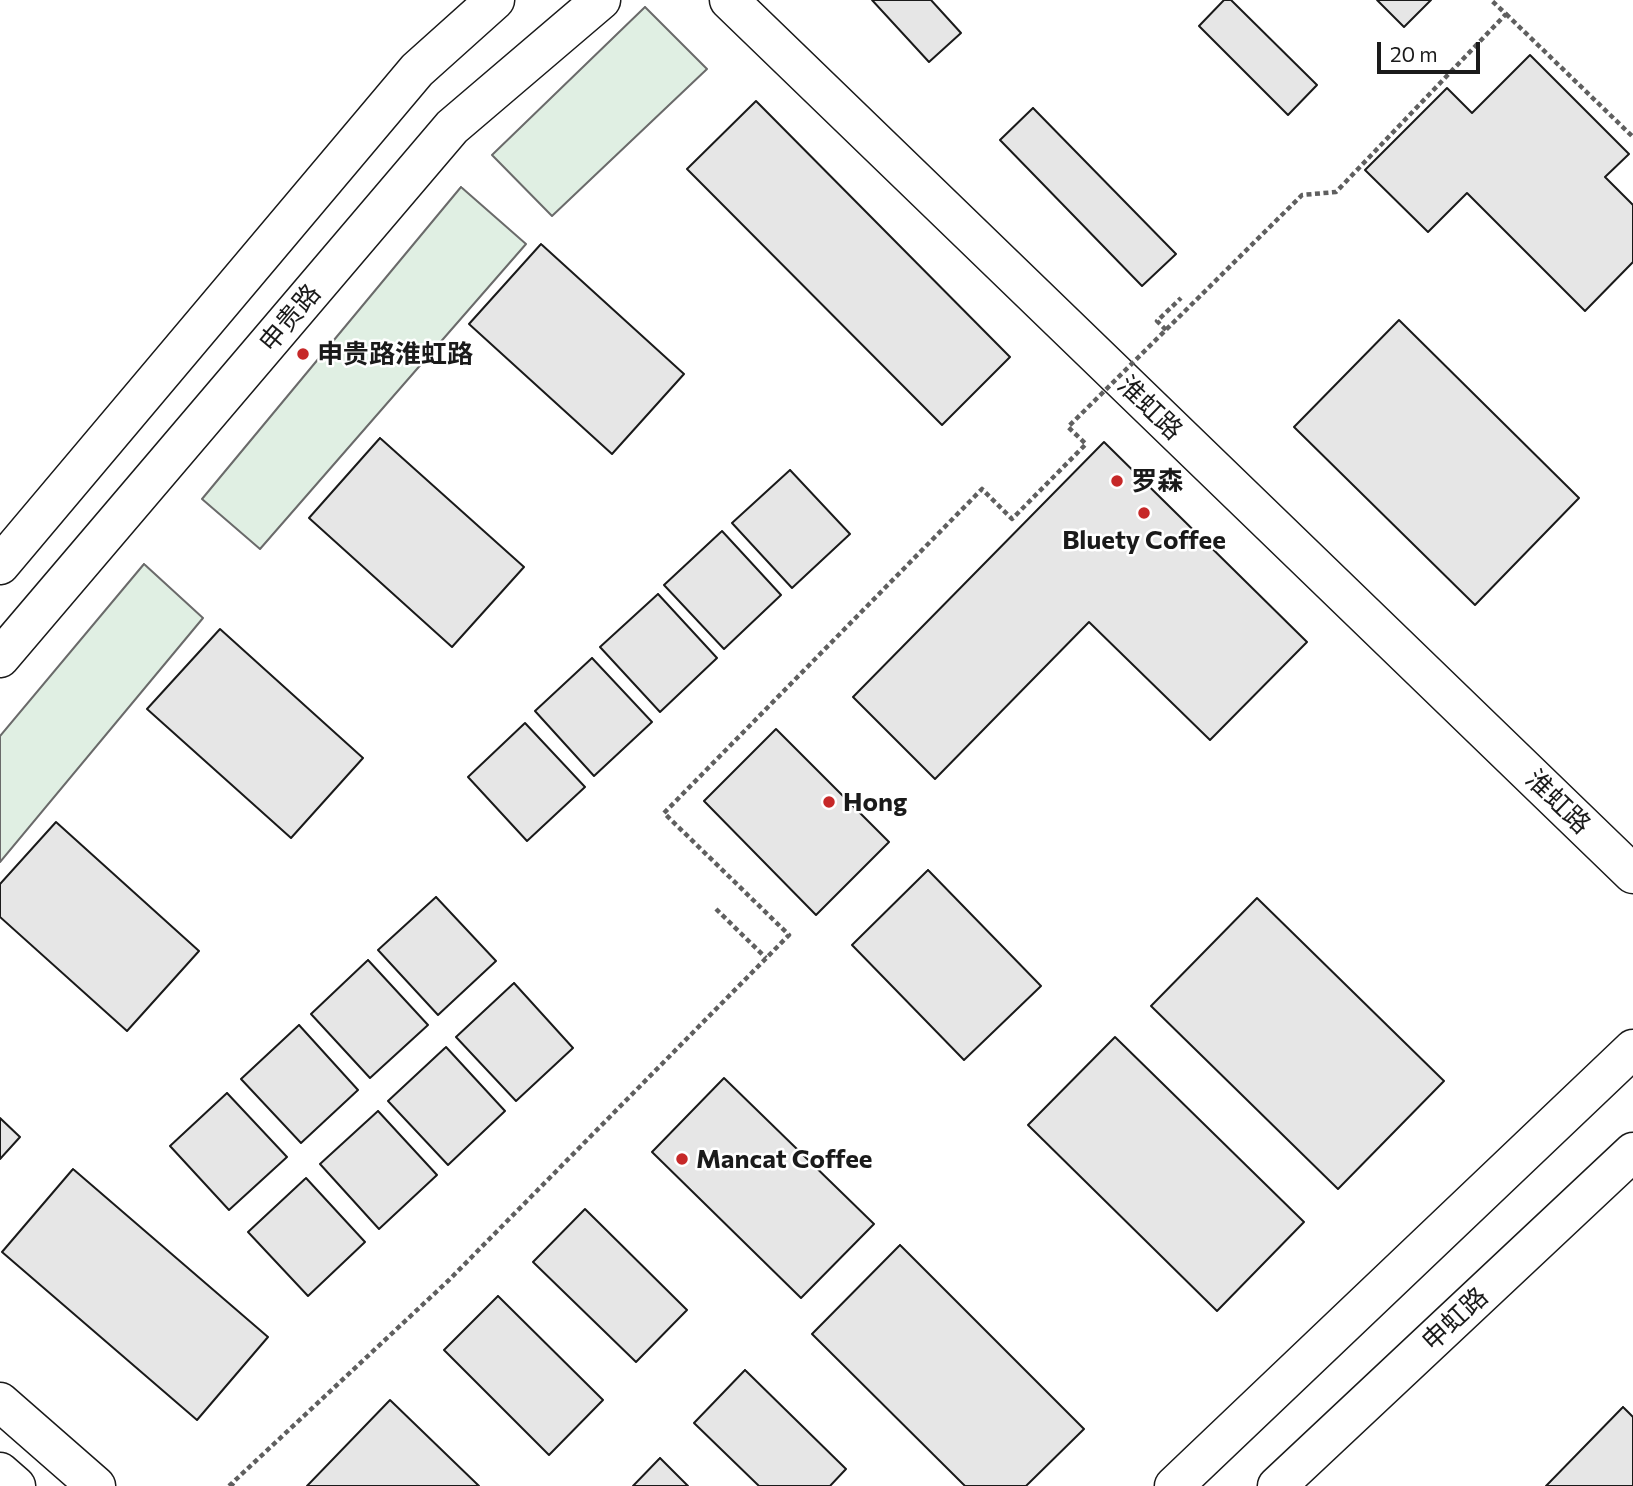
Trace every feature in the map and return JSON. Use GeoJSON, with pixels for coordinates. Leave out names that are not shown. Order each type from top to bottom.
{"type":"FeatureCollection","features":[{"type":"Feature","properties":{"kind":"main road"},"geometry":{"type":"LineString","coordinates":[[0,565],[417,70],[495,0]]}},
{"type":"Feature","properties":{"kind":"main road","name":"申贵路"},"geometry":{"type":"LineString","coordinates":[[0,657],[452,127],[601,0]]}},
{"type":"Feature","properties":{"kind":"main road","name":"淮虹路"},"geometry":{"type":"LineString","coordinates":[[729,0],[1633,874]]}},
{"type":"Feature","properties":{"kind":"main road"},"geometry":{"type":"LineString","coordinates":[[1174,1486],[1633,1049]]}},
{"type":"Feature","properties":{"kind":"main road","name":"申虹路"},"geometry":{"type":"LineString","coordinates":[[1277,1486],[1633,1152]]}},
{"type":"Feature","properties":{"kind":"main road"},"geometry":{"type":"LineString","coordinates":[[0,1402],[96,1486]]}},
{"type":"Feature","properties":{"kind":"main road"},"geometry":{"type":"LineString","coordinates":[[0,1472],[16,1486]]}},
{"type":"Feature","properties":{"kind":"path"},"geometry":{"type":"LineString","coordinates":[[1491,0],[1633,137]]}},
{"type":"Feature","properties":{"kind":"path"},"geometry":{"type":"LineString","coordinates":[[231,1485],[449,1280],[789,935],[664,813],[982,489],[1012,519],[1086,444],[1068,427],[1302,195],[1336,192],[1506,14]]}},
{"type":"Feature","properties":{"kind":"path"},"geometry":{"type":"LineString","coordinates":[[1166,330],[1157,321],[1181,298]]}},
{"type":"Feature","properties":{"kind":"path"},"geometry":{"type":"LineString","coordinates":[[716,909],[766,958]]}},
{"type":"Feature","properties":{"kind":"green space"},"geometry":{"type":"Polygon","coordinates":[[[645,7],[707,69],[552,216],[492,155],[645,7]]]}},
{"type":"Feature","properties":{"kind":"green space"},"geometry":{"type":"Polygon","coordinates":[[[461,187],[526,244],[260,549],[202,499],[461,187]]]}},
{"type":"Feature","properties":{"kind":"green space"},"geometry":{"type":"Polygon","coordinates":[[[144,564],[203,618],[0,862],[0,736],[144,564]]]}},
{"type":"Feature","properties":{"kind":"building"},"geometry":{"type":"Polygon","coordinates":[[[872,0],[931,0],[961,33],[929,62],[872,0]]]}},
{"type":"Feature","properties":{"kind":"building"},"geometry":{"type":"Polygon","coordinates":[[[1224,0],[1231,0],[1317,85],[1288,115],[1199,26],[1224,0]]]}},
{"type":"Feature","properties":{"kind":"building"},"geometry":{"type":"Polygon","coordinates":[[[1377,0],[1431,0],[1404,27],[1377,0]]]}},
{"type":"Feature","properties":{"kind":"building"},"geometry":{"type":"Polygon","coordinates":[[[1530,55],[1629,154],[1605,177],[1633,205],[1633,262],[1585,311],[1467,193],[1428,232],[1365,170],[1447,88],[1472,113],[1530,55]]]}},
{"type":"Feature","properties":{"kind":"building"},"geometry":{"type":"Polygon","coordinates":[[[756,101],[1010,357],[942,425],[687,169],[756,101]]]}},
{"type":"Feature","properties":{"kind":"building"},"geometry":{"type":"Polygon","coordinates":[[[1033,108],[1176,254],[1142,286],[1000,140],[1033,108]]]}},
{"type":"Feature","properties":{"kind":"building"},"geometry":{"type":"Polygon","coordinates":[[[541,244],[684,374],[612,454],[469,324],[541,244]]]}},
{"type":"Feature","properties":{"kind":"building"},"geometry":{"type":"Polygon","coordinates":[[[1399,320],[1579,498],[1475,605],[1294,427],[1399,320]]]}},
{"type":"Feature","properties":{"kind":"building"},"geometry":{"type":"Polygon","coordinates":[[[380,438],[524,567],[452,647],[309,518],[380,438]]]}},
{"type":"Feature","properties":{"kind":"building"},"geometry":{"type":"Polygon","coordinates":[[[1104,442],[1307,642],[1210,740],[1089,622],[935,779],[853,697],[1104,442]]]}},
{"type":"Feature","properties":{"kind":"building"},"geometry":{"type":"Polygon","coordinates":[[[790,470],[850,534],[792,588],[732,523],[790,470]]]}},
{"type":"Feature","properties":{"kind":"building"},"geometry":{"type":"Polygon","coordinates":[[[722,531],[781,595],[724,649],[664,585],[722,531]]]}},
{"type":"Feature","properties":{"kind":"building"},"geometry":{"type":"Polygon","coordinates":[[[658,594],[717,658],[660,712],[600,647],[658,594]]]}},
{"type":"Feature","properties":{"kind":"building"},"geometry":{"type":"Polygon","coordinates":[[[220,629],[363,758],[291,838],[147,709],[220,629]]]}},
{"type":"Feature","properties":{"kind":"building"},"geometry":{"type":"Polygon","coordinates":[[[592,658],[652,722],[594,776],[535,711],[592,658]]]}},
{"type":"Feature","properties":{"kind":"building"},"geometry":{"type":"Polygon","coordinates":[[[525,723],[585,787],[527,841],[468,777],[525,723]]]}},
{"type":"Feature","properties":{"kind":"building"},"geometry":{"type":"Polygon","coordinates":[[[776,729],[889,842],[816,915],[704,801],[776,729]]]}},
{"type":"Feature","properties":{"kind":"building"},"geometry":{"type":"Polygon","coordinates":[[[56,822],[199,951],[127,1031],[0,917],[0,884],[56,822]]]}},
{"type":"Feature","properties":{"kind":"building"},"geometry":{"type":"Polygon","coordinates":[[[928,870],[1041,986],[964,1060],[852,945],[928,870]]]}},
{"type":"Feature","properties":{"kind":"building"},"geometry":{"type":"Polygon","coordinates":[[[436,897],[496,961],[438,1015],[378,950],[436,897]]]}},
{"type":"Feature","properties":{"kind":"building"},"geometry":{"type":"Polygon","coordinates":[[[1257,898],[1444,1081],[1338,1189],[1151,1006],[1257,898]]]}},
{"type":"Feature","properties":{"kind":"building"},"geometry":{"type":"Polygon","coordinates":[[[368,960],[428,1025],[370,1078],[311,1014],[368,960]]]}},
{"type":"Feature","properties":{"kind":"building"},"geometry":{"type":"Polygon","coordinates":[[[514,983],[573,1048],[516,1101],[456,1037],[514,983]]]}},
{"type":"Feature","properties":{"kind":"building"},"geometry":{"type":"Polygon","coordinates":[[[299,1025],[358,1090],[301,1143],[241,1079],[299,1025]]]}},
{"type":"Feature","properties":{"kind":"building"},"geometry":{"type":"Polygon","coordinates":[[[1115,1037],[1304,1222],[1217,1311],[1028,1125],[1115,1037]]]}},
{"type":"Feature","properties":{"kind":"building"},"geometry":{"type":"Polygon","coordinates":[[[446,1047],[505,1111],[448,1165],[388,1101],[446,1047]]]}},
{"type":"Feature","properties":{"kind":"building"},"geometry":{"type":"Polygon","coordinates":[[[724,1078],[874,1224],[801,1298],[652,1152],[724,1078]]]}},
{"type":"Feature","properties":{"kind":"building"},"geometry":{"type":"Polygon","coordinates":[[[227,1093],[287,1157],[229,1210],[170,1146],[227,1093]]]}},
{"type":"Feature","properties":{"kind":"building"},"geometry":{"type":"Polygon","coordinates":[[[378,1111],[437,1175],[379,1229],[320,1164],[378,1111]]]}},
{"type":"Feature","properties":{"kind":"building"},"geometry":{"type":"Polygon","coordinates":[[[0,1118],[20,1137],[0,1159],[0,1118]]]}},
{"type":"Feature","properties":{"kind":"building"},"geometry":{"type":"Polygon","coordinates":[[[73,1169],[268,1337],[197,1420],[2,1252],[73,1169]]]}},
{"type":"Feature","properties":{"kind":"building"},"geometry":{"type":"Polygon","coordinates":[[[306,1178],[365,1242],[308,1296],[248,1232],[306,1178]]]}},
{"type":"Feature","properties":{"kind":"building"},"geometry":{"type":"Polygon","coordinates":[[[585,1209],[687,1310],[636,1362],[533,1262],[585,1209]]]}},
{"type":"Feature","properties":{"kind":"building"},"geometry":{"type":"Polygon","coordinates":[[[900,1245],[1084,1429],[1026,1486],[965,1486],[812,1334],[900,1245]]]}},
{"type":"Feature","properties":{"kind":"building"},"geometry":{"type":"Polygon","coordinates":[[[498,1296],[603,1400],[549,1455],[444,1350],[498,1296]]]}},
{"type":"Feature","properties":{"kind":"building"},"geometry":{"type":"Polygon","coordinates":[[[745,1370],[846,1469],[830,1486],[759,1486],[694,1423],[745,1370]]]}},
{"type":"Feature","properties":{"kind":"building"},"geometry":{"type":"Polygon","coordinates":[[[390,1400],[479,1486],[307,1486],[390,1400]]]}},
{"type":"Feature","properties":{"kind":"building"},"geometry":{"type":"Polygon","coordinates":[[[1623,1407],[1633,1417],[1633,1486],[1546,1486],[1623,1407]]]}},
{"type":"Feature","properties":{"kind":"building"},"geometry":{"type":"Polygon","coordinates":[[[660,1458],[688,1486],[633,1486],[660,1458]]]}},
{"type":"Feature","properties":{"kind":"place","name":"申贵路淮虹路"},"geometry":{"type":"Point","coordinates":[303,354]}},
{"type":"Feature","properties":{"kind":"place","name":"罗森"},"geometry":{"type":"Point","coordinates":[1117,481]}},
{"type":"Feature","properties":{"kind":"place","name":"Bluety Coffee"},"geometry":{"type":"Point","coordinates":[1144,513]}},
{"type":"Feature","properties":{"kind":"place","name":"Hong"},"geometry":{"type":"Point","coordinates":[829,802]}},
{"type":"Feature","properties":{"kind":"place","name":"Mancat Coffee"},"geometry":{"type":"Point","coordinates":[682,1159]}}]}
